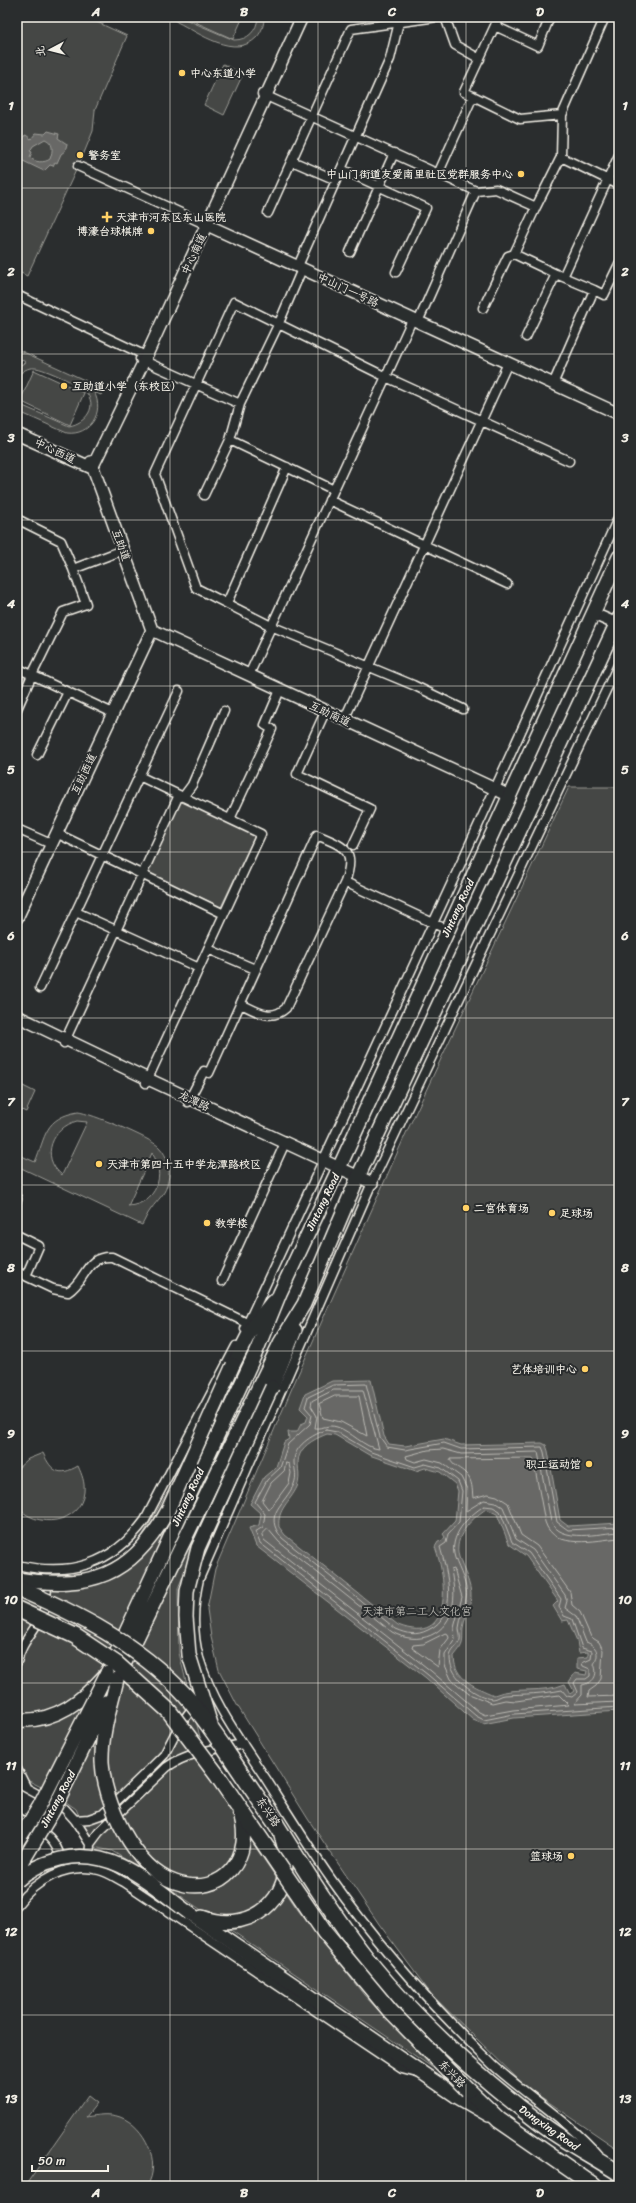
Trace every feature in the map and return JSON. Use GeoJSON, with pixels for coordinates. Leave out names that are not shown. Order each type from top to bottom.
{"type":"FeatureCollection","features":[{"type":"Feature","properties":{"kind":"highway","name":"东兴路"},"geometry":{"type":"LineString","coordinates":[[17,1588],[78,1616],[143,1656],[184,1694],[214,1734],[276,1824],[325,1902],[371,1963],[396,1993],[450,2049],[483,2078]]}},
{"type":"Feature","properties":{"kind":"highway","name":"东兴路"},"geometry":{"type":"LineString","coordinates":[[17,1609],[45,1620],[75,1636],[118,1664],[144,1686],[169,1711],[190,1737],[234,1800],[296,1894],[358,1975],[391,2012],[468,2090]]}},
{"type":"Feature","properties":{"kind":"highway","name":"Dongxing Road"},"geometry":{"type":"LineString","coordinates":[[483,2078],[541,2124],[619,2173]]}},
{"type":"Feature","properties":{"kind":"highway","name":"Dongxing Road"},"geometry":{"type":"LineString","coordinates":[[468,2090],[499,2120],[593,2186]]}},
{"type":"Feature","properties":{"kind":"main road","name":"Jintang Road"},"geometry":{"type":"LineString","coordinates":[[17,1871],[53,1811],[256,1352],[280,1293],[338,1170],[619,557]]}},
{"type":"Feature","properties":{"kind":"main road","name":"Jintang Road"},"geometry":{"type":"LineString","coordinates":[[17,1842],[39,1807],[112,1676],[277,1350],[304,1304],[358,1179],[618,622]]}},
{"type":"Feature","properties":{"kind":"main road"},"geometry":{"type":"LineString","coordinates":[[17,1579],[55,1584],[80,1582],[106,1574],[117,1568],[133,1558],[144,1547],[158,1530],[168,1510],[251,1325],[280,1293]]}},
{"type":"Feature","properties":{"kind":"main road"},"geometry":{"type":"LineString","coordinates":[[214,1734],[189,1655],[186,1617],[187,1591],[198,1548],[272,1386],[304,1304]]}},
{"type":"Feature","properties":{"kind":"main road"},"geometry":{"type":"LineString","coordinates":[[17,1720],[35,1719],[68,1708],[112,1676]]}},
{"type":"Feature","properties":{"kind":"main road"},"geometry":{"type":"LineString","coordinates":[[112,1676],[103,1746],[104,1778],[107,1793],[118,1822],[145,1860],[173,1881],[182,1884],[203,1886],[222,1878],[236,1863],[242,1852],[244,1840],[244,1828],[234,1800]]}},
{"type":"Feature","properties":{"kind":"main road"},"geometry":{"type":"LineString","coordinates":[[189,1913],[222,1922],[241,1920],[266,1910],[274,1900],[282,1885],[286,1868],[284,1844],[276,1824]]}},
{"type":"Feature","properties":{"kind":"main road"},"geometry":{"type":"LineString","coordinates":[[17,1881],[30,1869],[52,1860],[77,1856],[104,1858],[133,1872],[189,1913],[429,2076],[456,2096],[499,2120]]}},
{"type":"Feature","properties":{"kind":"street","name":"中心南道"},"geometry":{"type":"LineString","coordinates":[[91,464],[143,357],[204,224],[263,95],[296,17]]}},
{"type":"Feature","properties":{"kind":"street","name":"中心南道"},"geometry":{"type":"LineString","coordinates":[[263,95],[302,17]]}},
{"type":"Feature","properties":{"kind":"street"},"geometry":{"type":"LineString","coordinates":[[268,213],[351,30],[438,17]]}},
{"type":"Feature","properties":{"kind":"street"},"geometry":{"type":"LineString","coordinates":[[445,17],[455,45],[480,59]]}},
{"type":"Feature","properties":{"kind":"street"},"geometry":{"type":"LineString","coordinates":[[499,17],[464,92],[520,119],[562,115]]}},
{"type":"Feature","properties":{"kind":"street"},"geometry":{"type":"LineString","coordinates":[[495,26],[538,46],[550,17]]}},
{"type":"Feature","properties":{"kind":"street"},"geometry":{"type":"LineString","coordinates":[[514,254],[561,156],[562,115],[605,17]]}},
{"type":"Feature","properties":{"kind":"street"},"geometry":{"type":"LineString","coordinates":[[204,495],[230,440],[240,404],[279,323],[336,180],[390,59],[399,22]]}},
{"type":"Feature","properties":{"kind":"street"},"geometry":{"type":"LineString","coordinates":[[263,95],[476,191],[496,189],[536,207]]}},
{"type":"Feature","properties":{"kind":"street"},"geometry":{"type":"LineString","coordinates":[[438,174],[473,96]]}},
{"type":"Feature","properties":{"kind":"street"},"geometry":{"type":"LineString","coordinates":[[350,252],[394,153]]}},
{"type":"Feature","properties":{"kind":"street"},"geometry":{"type":"LineString","coordinates":[[526,337],[608,179],[619,154]]}},
{"type":"Feature","properties":{"kind":"street"},"geometry":{"type":"LineString","coordinates":[[561,156],[619,185]]}},
{"type":"Feature","properties":{"kind":"street"},"geometry":{"type":"LineString","coordinates":[[292,162],[336,180]]}},
{"type":"Feature","properties":{"kind":"street","name":"中山门一号路"},"geometry":{"type":"LineString","coordinates":[[78,166],[619,414]]}},
{"type":"Feature","properties":{"kind":"street"},"geometry":{"type":"LineString","coordinates":[[341,169],[426,208],[396,272]]}},
{"type":"Feature","properties":{"kind":"street"},"geometry":{"type":"LineString","coordinates":[[249,675],[386,377],[415,321],[476,191]]}},
{"type":"Feature","properties":{"kind":"street"},"geometry":{"type":"LineString","coordinates":[[483,308],[508,256],[514,254],[604,295],[619,264]]}},
{"type":"Feature","properties":{"kind":"street"},"geometry":{"type":"LineString","coordinates":[[553,384],[594,290]]}},
{"type":"Feature","properties":{"kind":"street"},"geometry":{"type":"LineString","coordinates":[[17,296],[240,404]]}},
{"type":"Feature","properties":{"kind":"street"},"geometry":{"type":"LineString","coordinates":[[463,709],[369,667],[271,626],[196,588],[155,474],[234,302],[386,377],[569,461]]}},
{"type":"Feature","properties":{"kind":"street"},"geometry":{"type":"LineString","coordinates":[[344,720],[508,363]]}},
{"type":"Feature","properties":{"kind":"street","name":"中心西道"},"geometry":{"type":"LineString","coordinates":[[17,427],[91,464]]}},
{"type":"Feature","properties":{"kind":"street","name":"中心西道"},"geometry":{"type":"LineString","coordinates":[[17,434],[91,464]]}},
{"type":"Feature","properties":{"kind":"street"},"geometry":{"type":"LineString","coordinates":[[230,440],[334,490]]}},
{"type":"Feature","properties":{"kind":"street","name":"互助道"},"geometry":{"type":"LineString","coordinates":[[91,464],[152,630]]}},
{"type":"Feature","properties":{"kind":"street"},"geometry":{"type":"LineString","coordinates":[[227,603],[287,467]]}},
{"type":"Feature","properties":{"kind":"street"},"geometry":{"type":"LineString","coordinates":[[329,500],[507,584]]}},
{"type":"Feature","properties":{"kind":"street"},"geometry":{"type":"LineString","coordinates":[[17,1565],[49,1570],[76,1568],[92,1563],[118,1548],[136,1533],[148,1514],[233,1351],[251,1325],[322,1163],[619,516]]}},
{"type":"Feature","properties":{"kind":"street"},"geometry":{"type":"LineString","coordinates":[[17,519],[61,541],[86,604],[63,612],[17,709]]}},
{"type":"Feature","properties":{"kind":"street"},"geometry":{"type":"LineString","coordinates":[[73,569],[123,550]]}},
{"type":"Feature","properties":{"kind":"street"},"geometry":{"type":"LineString","coordinates":[[594,614],[618,622]]}},
{"type":"Feature","properties":{"kind":"street","name":"互助南道"},"geometry":{"type":"LineString","coordinates":[[152,630],[325,712],[510,796]]}},
{"type":"Feature","properties":{"kind":"street","name":"互助西道"},"geometry":{"type":"LineString","coordinates":[[17,918],[152,630]]}},
{"type":"Feature","properties":{"kind":"street"},"geometry":{"type":"LineString","coordinates":[[606,2165],[584,2139],[494,2066],[426,1997],[381,1945],[331,1879],[243,1744],[209,1684],[199,1658],[194,1627],[195,1594],[199,1579],[371,1185],[619,664]]}},
{"type":"Feature","properties":{"kind":"street"},"geometry":{"type":"LineString","coordinates":[[17,668],[113,713]]}},
{"type":"Feature","properties":{"kind":"street"},"geometry":{"type":"LineString","coordinates":[[230,819],[272,729],[265,725],[280,690]]}},
{"type":"Feature","properties":{"kind":"street"},"geometry":{"type":"LineString","coordinates":[[40,988],[179,691]]}},
{"type":"Feature","properties":{"kind":"street"},"geometry":{"type":"LineString","coordinates":[[37,755],[68,692]]}},
{"type":"Feature","properties":{"kind":"street"},"geometry":{"type":"LineString","coordinates":[[64,1041],[141,874],[181,796],[192,785],[224,711]]}},
{"type":"Feature","properties":{"kind":"street"},"geometry":{"type":"LineString","coordinates":[[325,712],[297,774],[370,809],[353,845]]}},
{"type":"Feature","properties":{"kind":"street"},"geometry":{"type":"LineString","coordinates":[[139,776],[262,834],[147,1081]]}},
{"type":"Feature","properties":{"kind":"street"},"geometry":{"type":"LineString","coordinates":[[17,829],[51,844]]}},
{"type":"Feature","properties":{"kind":"street"},"geometry":{"type":"LineString","coordinates":[[56,834],[224,914]]}},
{"type":"Feature","properties":{"kind":"street"},"geometry":{"type":"LineString","coordinates":[[189,1101],[204,1071],[209,1073],[240,1004],[256,969],[318,835],[344,847],[349,856],[350,867],[345,882],[286,1008],[271,1016],[265,1015],[240,1004]]}},
{"type":"Feature","properties":{"kind":"street"},"geometry":{"type":"LineString","coordinates":[[345,882],[448,930]]}},
{"type":"Feature","properties":{"kind":"street"},"geometry":{"type":"LineString","coordinates":[[76,912],[199,968]]}},
{"type":"Feature","properties":{"kind":"street"},"geometry":{"type":"LineString","coordinates":[[208,949],[256,969]]}},
{"type":"Feature","properties":{"kind":"street","name":"龙潭路"},"geometry":{"type":"LineString","coordinates":[[17,1016],[64,1041],[147,1081],[371,1185]]}},
{"type":"Feature","properties":{"kind":"street","name":"龙潭路"},"geometry":{"type":"LineString","coordinates":[[17,1021],[64,1041]]}},
{"type":"Feature","properties":{"kind":"street"},"geometry":{"type":"LineString","coordinates":[[222,1281],[284,1145]]}},
{"type":"Feature","properties":{"kind":"street"},"geometry":{"type":"LineString","coordinates":[[17,1235],[39,1246],[26,1276]]}},
{"type":"Feature","properties":{"kind":"street"},"geometry":{"type":"LineString","coordinates":[[17,1272],[53,1289],[68,1292],[74,1288],[95,1260],[102,1256],[112,1257],[251,1325]]}},
{"type":"Feature","properties":{"kind":"street"},"geometry":{"type":"LineString","coordinates":[[17,1662],[19,1650],[34,1630],[43,1612],[49,1570]]}},
{"type":"Feature","properties":{"kind":"street"},"geometry":{"type":"LineString","coordinates":[[75,1820],[89,1819],[103,1814],[164,1755],[178,1728],[209,1684]]}},
{"type":"Feature","properties":{"kind":"street"},"geometry":{"type":"LineString","coordinates":[[90,1844],[99,1832],[167,1767],[178,1759],[243,1744]]}},
{"type":"Feature","properties":{"kind":"street"},"geometry":{"type":"LineString","coordinates":[[17,1769],[26,1787]]}},
{"type":"Feature","properties":{"kind":"street"},"geometry":{"type":"LineString","coordinates":[[17,1783],[64,1809],[75,1820],[90,1844],[89,1869]]}},
{"type":"Feature","properties":{"kind":"street"},"geometry":{"type":"LineString","coordinates":[[17,1817],[50,1836],[59,1851],[64,1871]]}},
{"type":"Feature","properties":{"kind":"street"},"geometry":{"type":"LineString","coordinates":[[17,1905],[28,1890],[37,1883],[64,1871],[89,1869],[107,1873],[124,1882],[402,2069],[429,2076]]}},
{"type":"Feature","properties":{"kind":"green space"},"geometry":{"type":"Polygon","coordinates":[[[17,17],[86,17],[127,36],[95,110],[93,131],[84,153],[27,276],[17,271],[17,17]]]}},
{"type":"Feature","properties":{"kind":"green space"},"geometry":{"type":"Polygon","coordinates":[[[171,17],[180,17],[234,40],[239,40],[251,34],[256,26],[258,17],[264,17],[264,23],[257,37],[248,43],[238,46],[228,45],[206,38],[177,22],[171,17]]]}},
{"type":"Feature","properties":{"kind":"green space"},"geometry":{"type":"Polygon","coordinates":[[[184,17],[243,17],[233,39],[184,17]]]}},
{"type":"Feature","properties":{"kind":"green space"},"geometry":{"type":"Polygon","coordinates":[[[223,64],[243,74],[224,115],[204,105],[223,64]]]}},
{"type":"Feature","properties":{"kind":"green space"},"geometry":{"type":"Polygon","coordinates":[[[17,349],[104,389],[101,395],[94,392],[98,407],[96,415],[89,427],[75,433],[67,433],[17,411],[17,401],[23,406],[69,426],[85,418],[91,408],[91,402],[82,388],[45,371],[30,368],[23,371],[17,377],[17,367],[26,362],[17,358],[17,349]]]}},
{"type":"Feature","properties":{"kind":"green space"},"geometry":{"type":"Polygon","coordinates":[[[34,370],[84,393],[70,425],[20,401],[34,370]]]}},
{"type":"Feature","properties":{"kind":"green space"},"geometry":{"type":"Polygon","coordinates":[[[17,675],[25,679],[17,697],[17,675]]]}},
{"type":"Feature","properties":{"kind":"green space","name":"天津市第二工人文化宫"},"geometry":{"type":"Polygon","coordinates":[[[569,787],[619,787],[619,2150],[525,2086],[431,1994],[379,1924],[308,1819],[237,1705],[219,1670],[211,1637],[207,1609],[215,1569],[292,1388],[407,1131],[569,787]]]}},
{"type":"Feature","properties":{"kind":"green space"},"geometry":{"type":"Polygon","coordinates":[[[179,800],[255,835],[221,907],[146,872],[179,800]]]}},
{"type":"Feature","properties":{"kind":"green space"},"geometry":{"type":"Polygon","coordinates":[[[17,1083],[35,1092],[26,1112],[17,1108],[17,1083]]]}},
{"type":"Feature","properties":{"kind":"green space"},"geometry":{"type":"Polygon","coordinates":[[[78,1112],[85,1113],[107,1121],[154,1143],[165,1155],[169,1168],[167,1186],[164,1193],[148,1213],[142,1225],[17,1166],[17,1154],[35,1162],[44,1136],[52,1124],[58,1119],[78,1112]],[[77,1121],[61,1129],[52,1144],[50,1152],[51,1160],[55,1168],[62,1175],[87,1122],[77,1121]],[[152,1153],[128,1206],[138,1204],[146,1200],[156,1187],[159,1170],[152,1153]]]}},
{"type":"Feature","properties":{"kind":"green space"},"geometry":{"type":"Polygon","coordinates":[[[43,1453],[50,1465],[57,1471],[66,1471],[78,1466],[84,1482],[84,1492],[81,1503],[75,1511],[66,1517],[56,1520],[45,1521],[35,1518],[25,1514],[17,1506],[17,1469],[28,1459],[43,1453]]]}},
{"type":"Feature","properties":{"kind":"green space"},"geometry":{"type":"Polygon","coordinates":[[[167,1493],[209,1515],[178,1588],[179,1653],[211,1781],[298,1910],[364,1995],[433,2068],[150,1875],[112,1851],[93,1847],[76,1809],[55,1794],[17,1775],[17,1577],[77,1576],[101,1568],[124,1556],[141,1538],[167,1493]]]}},
{"type":"Feature","properties":{"kind":"green space"},"geometry":{"type":"Polygon","coordinates":[[[88,2096],[97,2103],[86,2117],[107,2115],[120,2117],[137,2128],[143,2137],[152,2156],[153,2167],[147,2186],[25,2186],[88,2096]]]}},
{"type":"Feature","properties":{"kind":"water"},"geometry":{"type":"Polygon","coordinates":[[[48,131],[59,134],[58,138],[67,144],[65,151],[61,154],[57,163],[55,162],[53,166],[50,165],[44,171],[21,160],[23,154],[20,152],[17,155],[17,149],[19,150],[24,136],[26,135],[31,139],[36,133],[45,134],[48,131]],[[45,139],[33,146],[30,151],[32,152],[30,157],[32,159],[40,162],[50,159],[52,147],[45,139]]]}},
{"type":"Feature","properties":{"kind":"water"},"geometry":{"type":"Polygon","coordinates":[[[371,1380],[384,1436],[389,1444],[405,1446],[444,1439],[461,1445],[542,1443],[546,1445],[548,1451],[560,1520],[568,1526],[619,1523],[619,1711],[514,1718],[483,1724],[473,1720],[426,1678],[256,1546],[249,1528],[259,1525],[261,1514],[250,1504],[264,1477],[276,1467],[284,1442],[289,1439],[288,1432],[297,1432],[301,1424],[306,1422],[308,1416],[300,1408],[305,1394],[332,1381],[371,1380]],[[327,1434],[315,1439],[302,1450],[298,1462],[299,1474],[297,1487],[282,1510],[279,1527],[285,1535],[398,1625],[416,1629],[429,1627],[437,1618],[442,1606],[442,1576],[435,1547],[438,1542],[442,1541],[445,1537],[443,1534],[455,1521],[458,1491],[455,1484],[440,1472],[425,1468],[416,1471],[369,1455],[335,1435],[327,1434]],[[486,1509],[469,1523],[459,1542],[459,1557],[469,1582],[471,1598],[463,1628],[462,1643],[454,1656],[458,1671],[473,1685],[494,1695],[502,1692],[547,1689],[565,1684],[570,1694],[574,1691],[569,1682],[575,1673],[586,1675],[587,1671],[577,1669],[577,1658],[588,1657],[588,1652],[579,1653],[577,1641],[568,1620],[562,1621],[553,1606],[558,1601],[526,1556],[509,1544],[497,1514],[486,1509]]]}},
{"type":"Feature","properties":{"kind":"place","name":"中心东道小学"},"geometry":{"type":"Point","coordinates":[182,73]}},
{"type":"Feature","properties":{"kind":"place","name":"警务室"},"geometry":{"type":"Point","coordinates":[80,155]}},
{"type":"Feature","properties":{"kind":"place","name":"中山门街道友爱南里社区党群服务中心"},"geometry":{"type":"Point","coordinates":[521,174]}},
{"type":"Feature","properties":{"kind":"place","name":"天津市河东区东山医院"},"geometry":{"type":"Point","coordinates":[107,217]}},
{"type":"Feature","properties":{"kind":"place","name":"博濠台球棋牌"},"geometry":{"type":"Point","coordinates":[151,231]}},
{"type":"Feature","properties":{"kind":"place","name":"互助道小学（东校区）"},"geometry":{"type":"Point","coordinates":[64,386]}},
{"type":"Feature","properties":{"kind":"place","name":"天津市第四十五中学龙潭路校区"},"geometry":{"type":"Point","coordinates":[99,1164]}},
{"type":"Feature","properties":{"kind":"place","name":"二宫体育场"},"geometry":{"type":"Point","coordinates":[466,1208]}},
{"type":"Feature","properties":{"kind":"place","name":"足球场"},"geometry":{"type":"Point","coordinates":[552,1213]}},
{"type":"Feature","properties":{"kind":"place","name":"教学楼"},"geometry":{"type":"Point","coordinates":[207,1223]}},
{"type":"Feature","properties":{"kind":"place","name":"艺体培训中心"},"geometry":{"type":"Point","coordinates":[585,1369]}},
{"type":"Feature","properties":{"kind":"place","name":"职工运动馆"},"geometry":{"type":"Point","coordinates":[589,1464]}},
{"type":"Feature","properties":{"kind":"place","name":"篮球场"},"geometry":{"type":"Point","coordinates":[571,1856]}}]}
